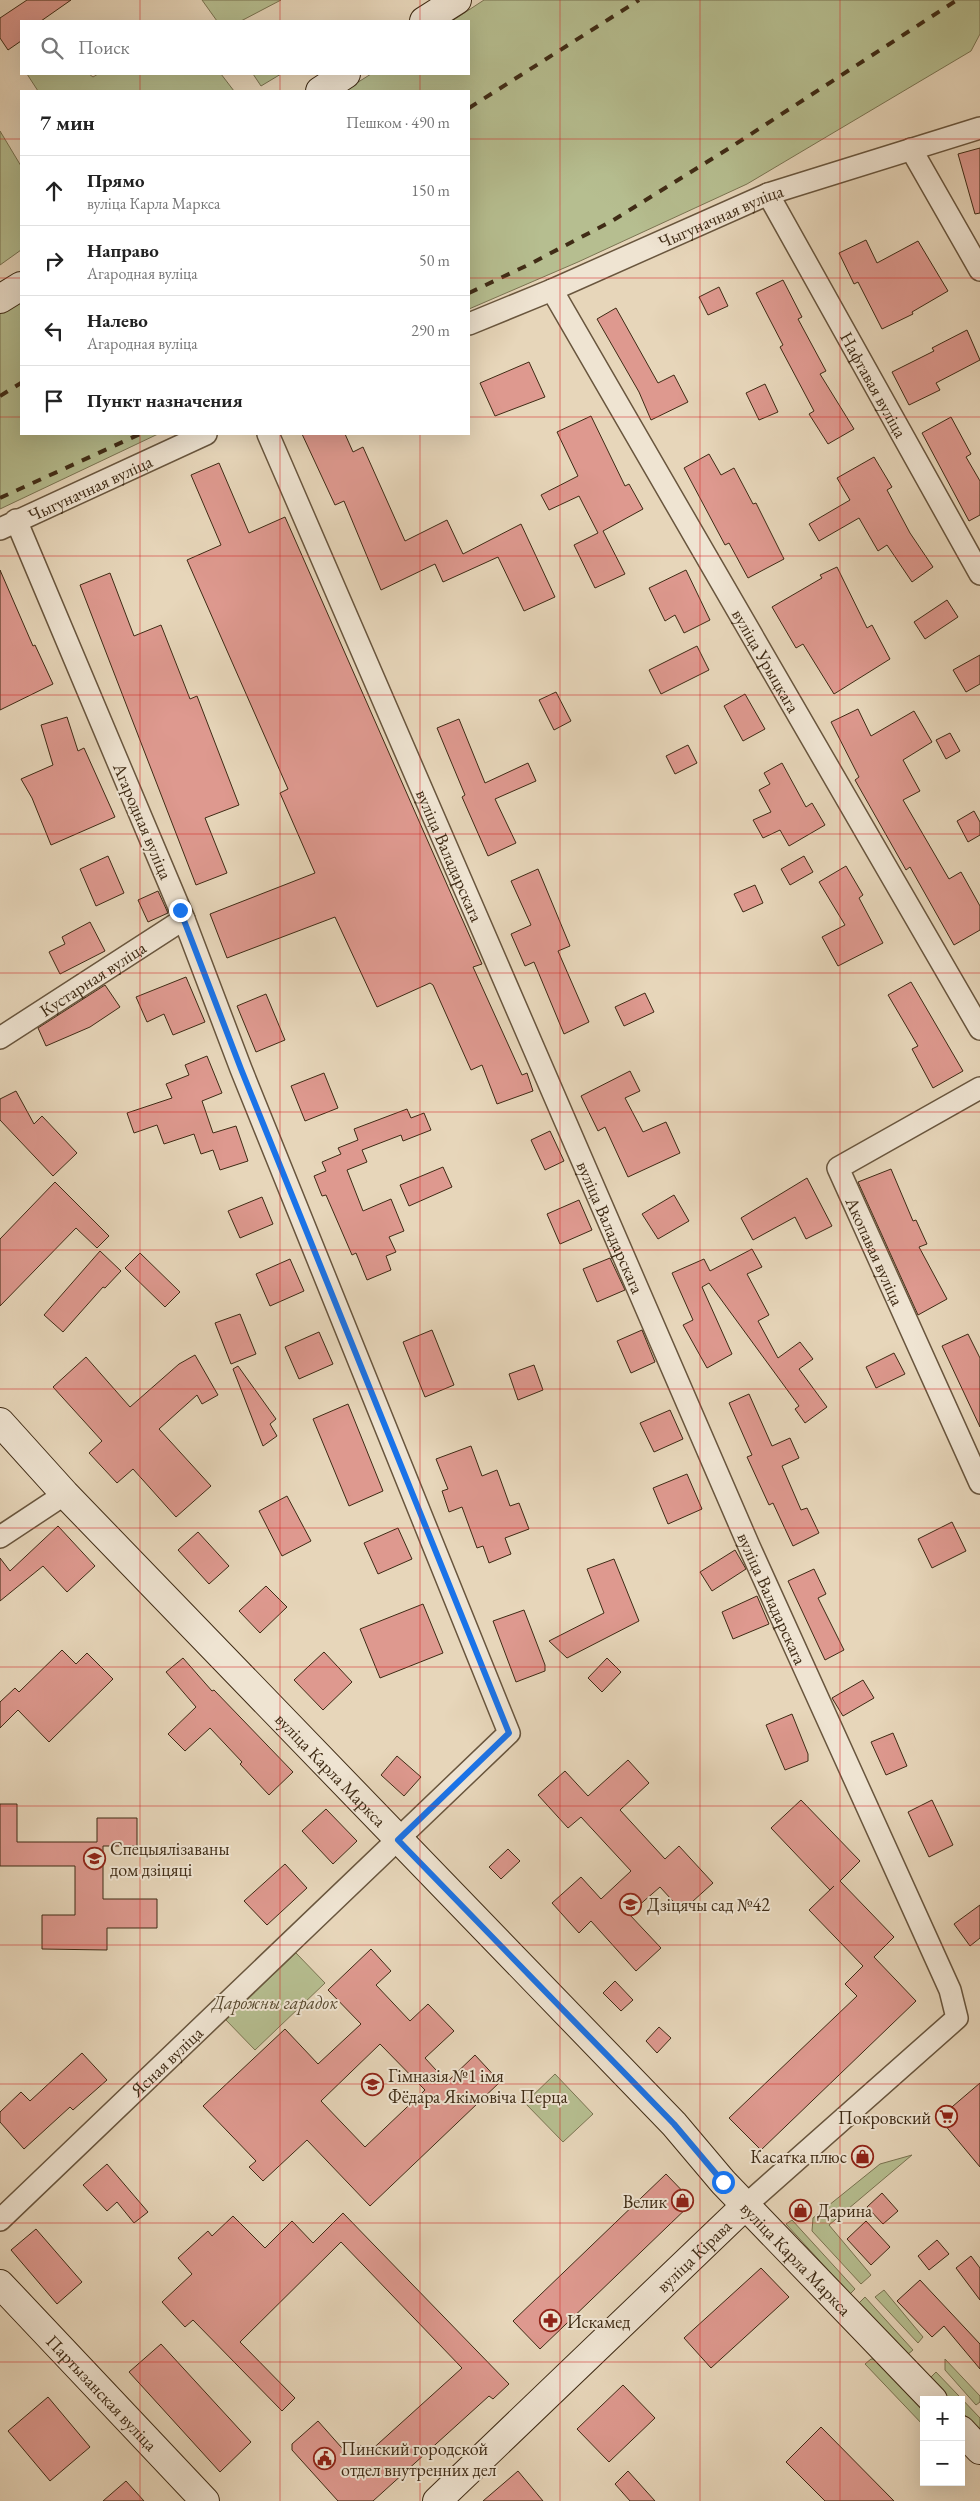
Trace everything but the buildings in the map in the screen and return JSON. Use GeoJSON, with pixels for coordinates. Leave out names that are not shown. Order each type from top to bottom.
{"type":"FeatureCollection","features":[{"type":"Feature","properties":{"kind":"main road"},"geometry":{"type":"LineString","coordinates":[[426,20],[457,0]]}},
{"type":"Feature","properties":{"kind":"main road"},"geometry":{"type":"LineString","coordinates":[[322,90],[344,75]]}},
{"type":"Feature","properties":{"kind":"main road"},"geometry":{"type":"LineString","coordinates":[[0,299],[20,287]]}},
{"type":"Feature","properties":{"kind":"main road","name":"вуліца Карла Маркса"},"geometry":{"type":"LineString","coordinates":[[0,1422],[65,1494],[674,2124],[723,2182],[929,2396]]}},
{"type":"Feature","properties":{"kind":"main road","name":"вуліца Кірава"},"geometry":{"type":"LineString","coordinates":[[437,2501],[746,2205]]}},
{"type":"Feature","properties":{"kind":"main road","name":"Партызанская вуліца"},"geometry":{"type":"LineString","coordinates":[[0,2284],[205,2501]]}},
{"type":"Feature","properties":{"kind":"main road"},"geometry":{"type":"LineString","coordinates":[[965,2434],[980,2450]]}},
{"type":"Feature","properties":{"kind":"street","name":"Чыгуначная вуліца"},"geometry":{"type":"LineString","coordinates":[[470,324],[552,290],[768,194],[980,128]]}},
{"type":"Feature","properties":{"kind":"street"},"geometry":{"type":"LineString","coordinates":[[911,149],[980,270]]}},
{"type":"Feature","properties":{"kind":"street","name":"Нафтавая вуліца"},"geometry":{"type":"LineString","coordinates":[[768,194],[980,574]]}},
{"type":"Feature","properties":{"kind":"street","name":"вуліца Урыцкага"},"geometry":{"type":"LineString","coordinates":[[552,290],[980,1029]]}},
{"type":"Feature","properties":{"kind":"street","name":"Чыгуначная вуліца"},"geometry":{"type":"LineString","coordinates":[[8,524],[204,435]]}},
{"type":"Feature","properties":{"kind":"street","name":"вуліца Валадарскага"},"geometry":{"type":"LineString","coordinates":[[268,435],[749,1546],[950,1990],[957,2018]]}},
{"type":"Feature","properties":{"kind":"street","name":"Агародная вуліца"},"geometry":{"type":"LineString","coordinates":[[8,524],[184,919],[245,1078],[509,1733],[398,1840]]}},
{"type":"Feature","properties":{"kind":"street","name":"Кустарная вуліца"},"geometry":{"type":"LineString","coordinates":[[0,1038],[184,919]]}},
{"type":"Feature","properties":{"kind":"street","name":"Акопавая вуліца"},"geometry":{"type":"LineString","coordinates":[[980,1088],[838,1168],[980,1483]]}},
{"type":"Feature","properties":{"kind":"street"},"geometry":{"type":"LineString","coordinates":[[0,1537],[65,1494]]}},
{"type":"Feature","properties":{"kind":"street","name":"Ясная вуліца"},"geometry":{"type":"LineString","coordinates":[[0,2220],[398,1840]]}},
{"type":"Feature","properties":{"kind":"street","name":"вуліца Кірава"},"geometry":{"type":"LineString","coordinates":[[746,2205],[957,2018]]}},
{"type":"Feature","properties":{"kind":"green space"},"geometry":{"type":"Polygon","coordinates":[[[202,0],[281,0],[243,20],[216,20],[202,0]]]}},
{"type":"Feature","properties":{"kind":"green space"},"geometry":{"type":"Polygon","coordinates":[[[484,0],[980,0],[980,34],[971,51],[747,184],[578,262],[470,309],[470,90],[346,90],[369,75],[470,75],[470,20],[454,20],[484,0]]]}},
{"type":"Feature","properties":{"kind":"green space"},"geometry":{"type":"Polygon","coordinates":[[[28,75],[90,75],[93,77],[96,75],[222,75],[233,90],[37,90],[28,75]]]}},
{"type":"Feature","properties":{"kind":"green space"},"geometry":{"type":"Polygon","coordinates":[[[254,75],[279,75],[261,86],[254,75]]]}},
{"type":"Feature","properties":{"kind":"green space"},"geometry":{"type":"Polygon","coordinates":[[[0,131],[20,164],[20,251],[0,265],[0,131]]]}},
{"type":"Feature","properties":{"kind":"green space"},"geometry":{"type":"Polygon","coordinates":[[[20,299],[20,435],[156,435],[0,509],[0,311],[20,299]]]}},
{"type":"Feature","properties":{"kind":"green space","name":"Дарожны гарадок"},"geometry":{"type":"Polygon","coordinates":[[[296,1953],[325,1983],[255,2050],[226,2020],[296,1953]]]}},
{"type":"Feature","properties":{"kind":"green space"},"geometry":{"type":"Polygon","coordinates":[[[555,2074],[593,2114],[563,2142],[525,2103],[555,2074]]]}},
{"type":"Feature","properties":{"kind":"green space"},"geometry":{"type":"Polygon","coordinates":[[[912,2155],[829,2225],[871,2275],[861,2284],[812,2231],[813,2218],[880,2164],[912,2155]]]}},
{"type":"Feature","properties":{"kind":"green space"},"geometry":{"type":"Polygon","coordinates":[[[792,2220],[855,2289],[850,2294],[786,2224],[792,2220]]]}},
{"type":"Feature","properties":{"kind":"green space"},"geometry":{"type":"Polygon","coordinates":[[[884,2290],[923,2337],[918,2343],[875,2297],[884,2290]]]}},
{"type":"Feature","properties":{"kind":"green space"},"geometry":{"type":"Polygon","coordinates":[[[865,2297],[913,2350],[907,2355],[859,2303],[865,2297]]]}},
{"type":"Feature","properties":{"kind":"green space"},"geometry":{"type":"Polygon","coordinates":[[[871,2359],[877,2359],[920,2406],[920,2422],[865,2364],[871,2359]]]}},
{"type":"Feature","properties":{"kind":"green space"},"geometry":{"type":"Polygon","coordinates":[[[945,2359],[980,2396],[980,2402],[976,2405],[945,2370],[945,2359]]]}},
{"type":"Feature","properties":{"kind":"green space"},"geometry":{"type":"Polygon","coordinates":[[[936,2372],[959,2396],[946,2396],[930,2378],[936,2372]]]}},
{"type":"Feature","properties":{"kind":"green space"},"geometry":{"type":"Polygon","coordinates":[[[965,2402],[980,2418],[980,2431],[965,2415],[965,2402]]]}},
{"type":"Feature","properties":{"kind":"railway"},"geometry":{"type":"LineString","coordinates":[[470,107],[639,0]]}},
{"type":"Feature","properties":{"kind":"railway"},"geometry":{"type":"LineString","coordinates":[[470,293],[530,264],[612,221],[731,147],[957,0]]}},
{"type":"Feature","properties":{"kind":"railway"},"geometry":{"type":"LineString","coordinates":[[0,396],[20,384]]}},
{"type":"Feature","properties":{"kind":"railway"},"geometry":{"type":"LineString","coordinates":[[0,498],[138,435]]}},
{"type":"Feature","properties":{"kind":"place","name":"Спецыялізаваны дом дзіцяці"},"geometry":{"type":"Point","coordinates":[94,1858]}},
{"type":"Feature","properties":{"kind":"place","name":"Дзіцячы сад №42"},"geometry":{"type":"Point","coordinates":[631,1904]}},
{"type":"Feature","properties":{"kind":"place","name":"Гімназія №1 імя Фёдара Якімовіча Перца"},"geometry":{"type":"Point","coordinates":[372,2085]}},
{"type":"Feature","properties":{"kind":"place","name":"Покровский"},"geometry":{"type":"Point","coordinates":[947,2117]}},
{"type":"Feature","properties":{"kind":"place","name":"Касатка плюс"},"geometry":{"type":"Point","coordinates":[863,2156]}},
{"type":"Feature","properties":{"kind":"place","name":"Велик"},"geometry":{"type":"Point","coordinates":[683,2201]}},
{"type":"Feature","properties":{"kind":"place","name":"Дарина"},"geometry":{"type":"Point","coordinates":[801,2210]}},
{"type":"Feature","properties":{"kind":"place","name":"Искамед"},"geometry":{"type":"Point","coordinates":[551,2321]}},
{"type":"Feature","properties":{"kind":"place","name":"Пинский городской отдел внутренних дел"},"geometry":{"type":"Point","coordinates":[325,2458]}},
{"type":"Feature","properties":{"kind":"route"},"geometry":{"type":"LineString","coordinates":[[180,910],[241,1069],[509,1733],[398,1840],[674,2124],[723,2182]]}}]}
